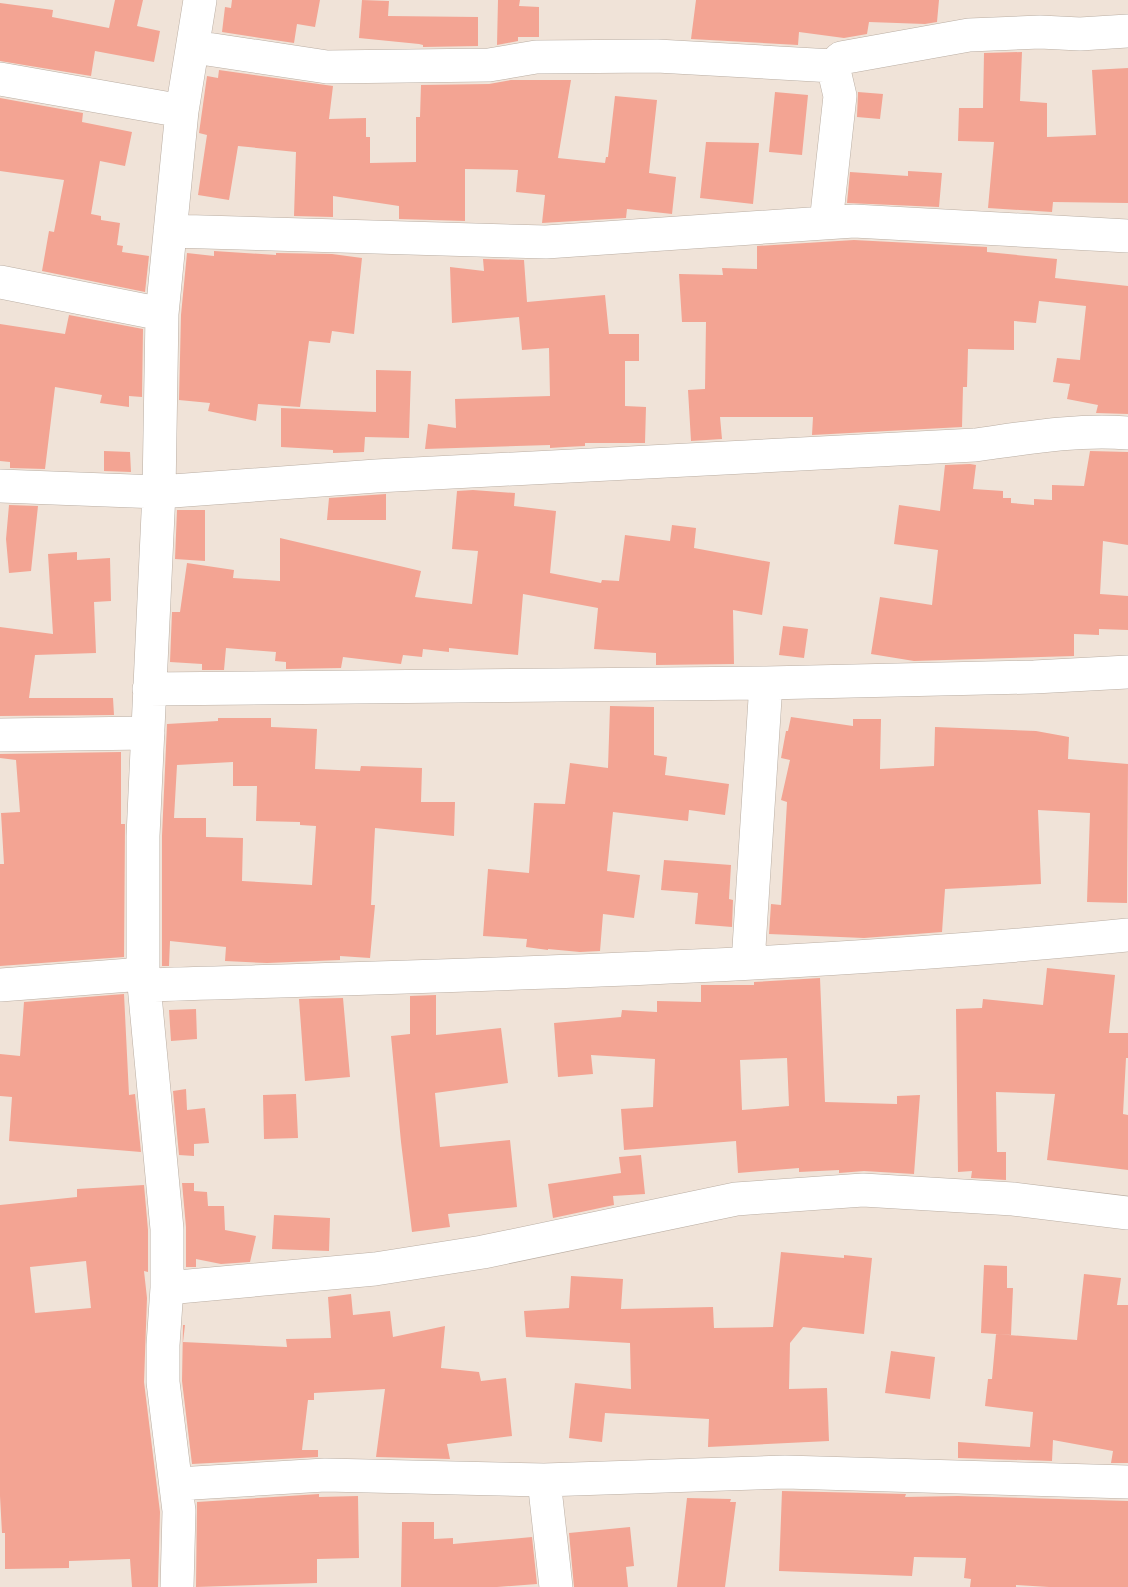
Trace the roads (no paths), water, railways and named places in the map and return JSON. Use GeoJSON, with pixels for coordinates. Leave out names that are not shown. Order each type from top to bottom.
{"type":"FeatureCollection","features":[{"type":"Feature","properties":{"kind":"street"},"geometry":{"type":"LineString","coordinates":[[177,1587],[179,1512],[163,1382],[167,1229],[144,980],[143,836],[159,492],[162,314],[182,111],[200,0]]}},
{"type":"Feature","properties":{"kind":"street"},"geometry":{"type":"LineString","coordinates":[[194,47],[327,67],[489,65],[536,57],[657,56],[833,66],[841,58],[969,35],[1128,31]]}},
{"type":"Feature","properties":{"kind":"street"},"geometry":{"type":"LineString","coordinates":[[825,223],[840,96],[833,66]]}},
{"type":"Feature","properties":{"kind":"street"},"geometry":{"type":"LineString","coordinates":[[0,79],[182,111]]}},
{"type":"Feature","properties":{"kind":"street"},"geometry":{"type":"LineString","coordinates":[[170,231],[546,242],[854,221],[1128,236]]}},
{"type":"Feature","properties":{"kind":"street"},"geometry":{"type":"LineString","coordinates":[[0,282],[162,314]]}},
{"type":"Feature","properties":{"kind":"street"},"geometry":{"type":"LineString","coordinates":[[0,486],[159,492],[376,476],[975,445],[1097,430],[1128,433]]}},
{"type":"Feature","properties":{"kind":"street"},"geometry":{"type":"LineString","coordinates":[[149,689],[766,684],[1034,677],[1128,672]]}},
{"type":"Feature","properties":{"kind":"street"},"geometry":{"type":"LineString","coordinates":[[748,963],[766,684]]}},
{"type":"Feature","properties":{"kind":"street"},"geometry":{"type":"LineString","coordinates":[[0,735],[148,733]]}},
{"type":"Feature","properties":{"kind":"street"},"geometry":{"type":"LineString","coordinates":[[0,985],[634,969],[998,948],[1128,935]]}},
{"type":"Feature","properties":{"kind":"street"},"geometry":{"type":"LineString","coordinates":[[167,1288],[375,1269],[483,1252],[736,1199],[863,1190],[1013,1199],[1128,1213]]}},
{"type":"Feature","properties":{"kind":"street"},"geometry":{"type":"LineString","coordinates":[[177,1484],[325,1475],[544,1480],[785,1472],[1128,1482]]}},
{"type":"Feature","properties":{"kind":"street"},"geometry":{"type":"LineString","coordinates":[[544,1480],[556,1587]]}}]}
